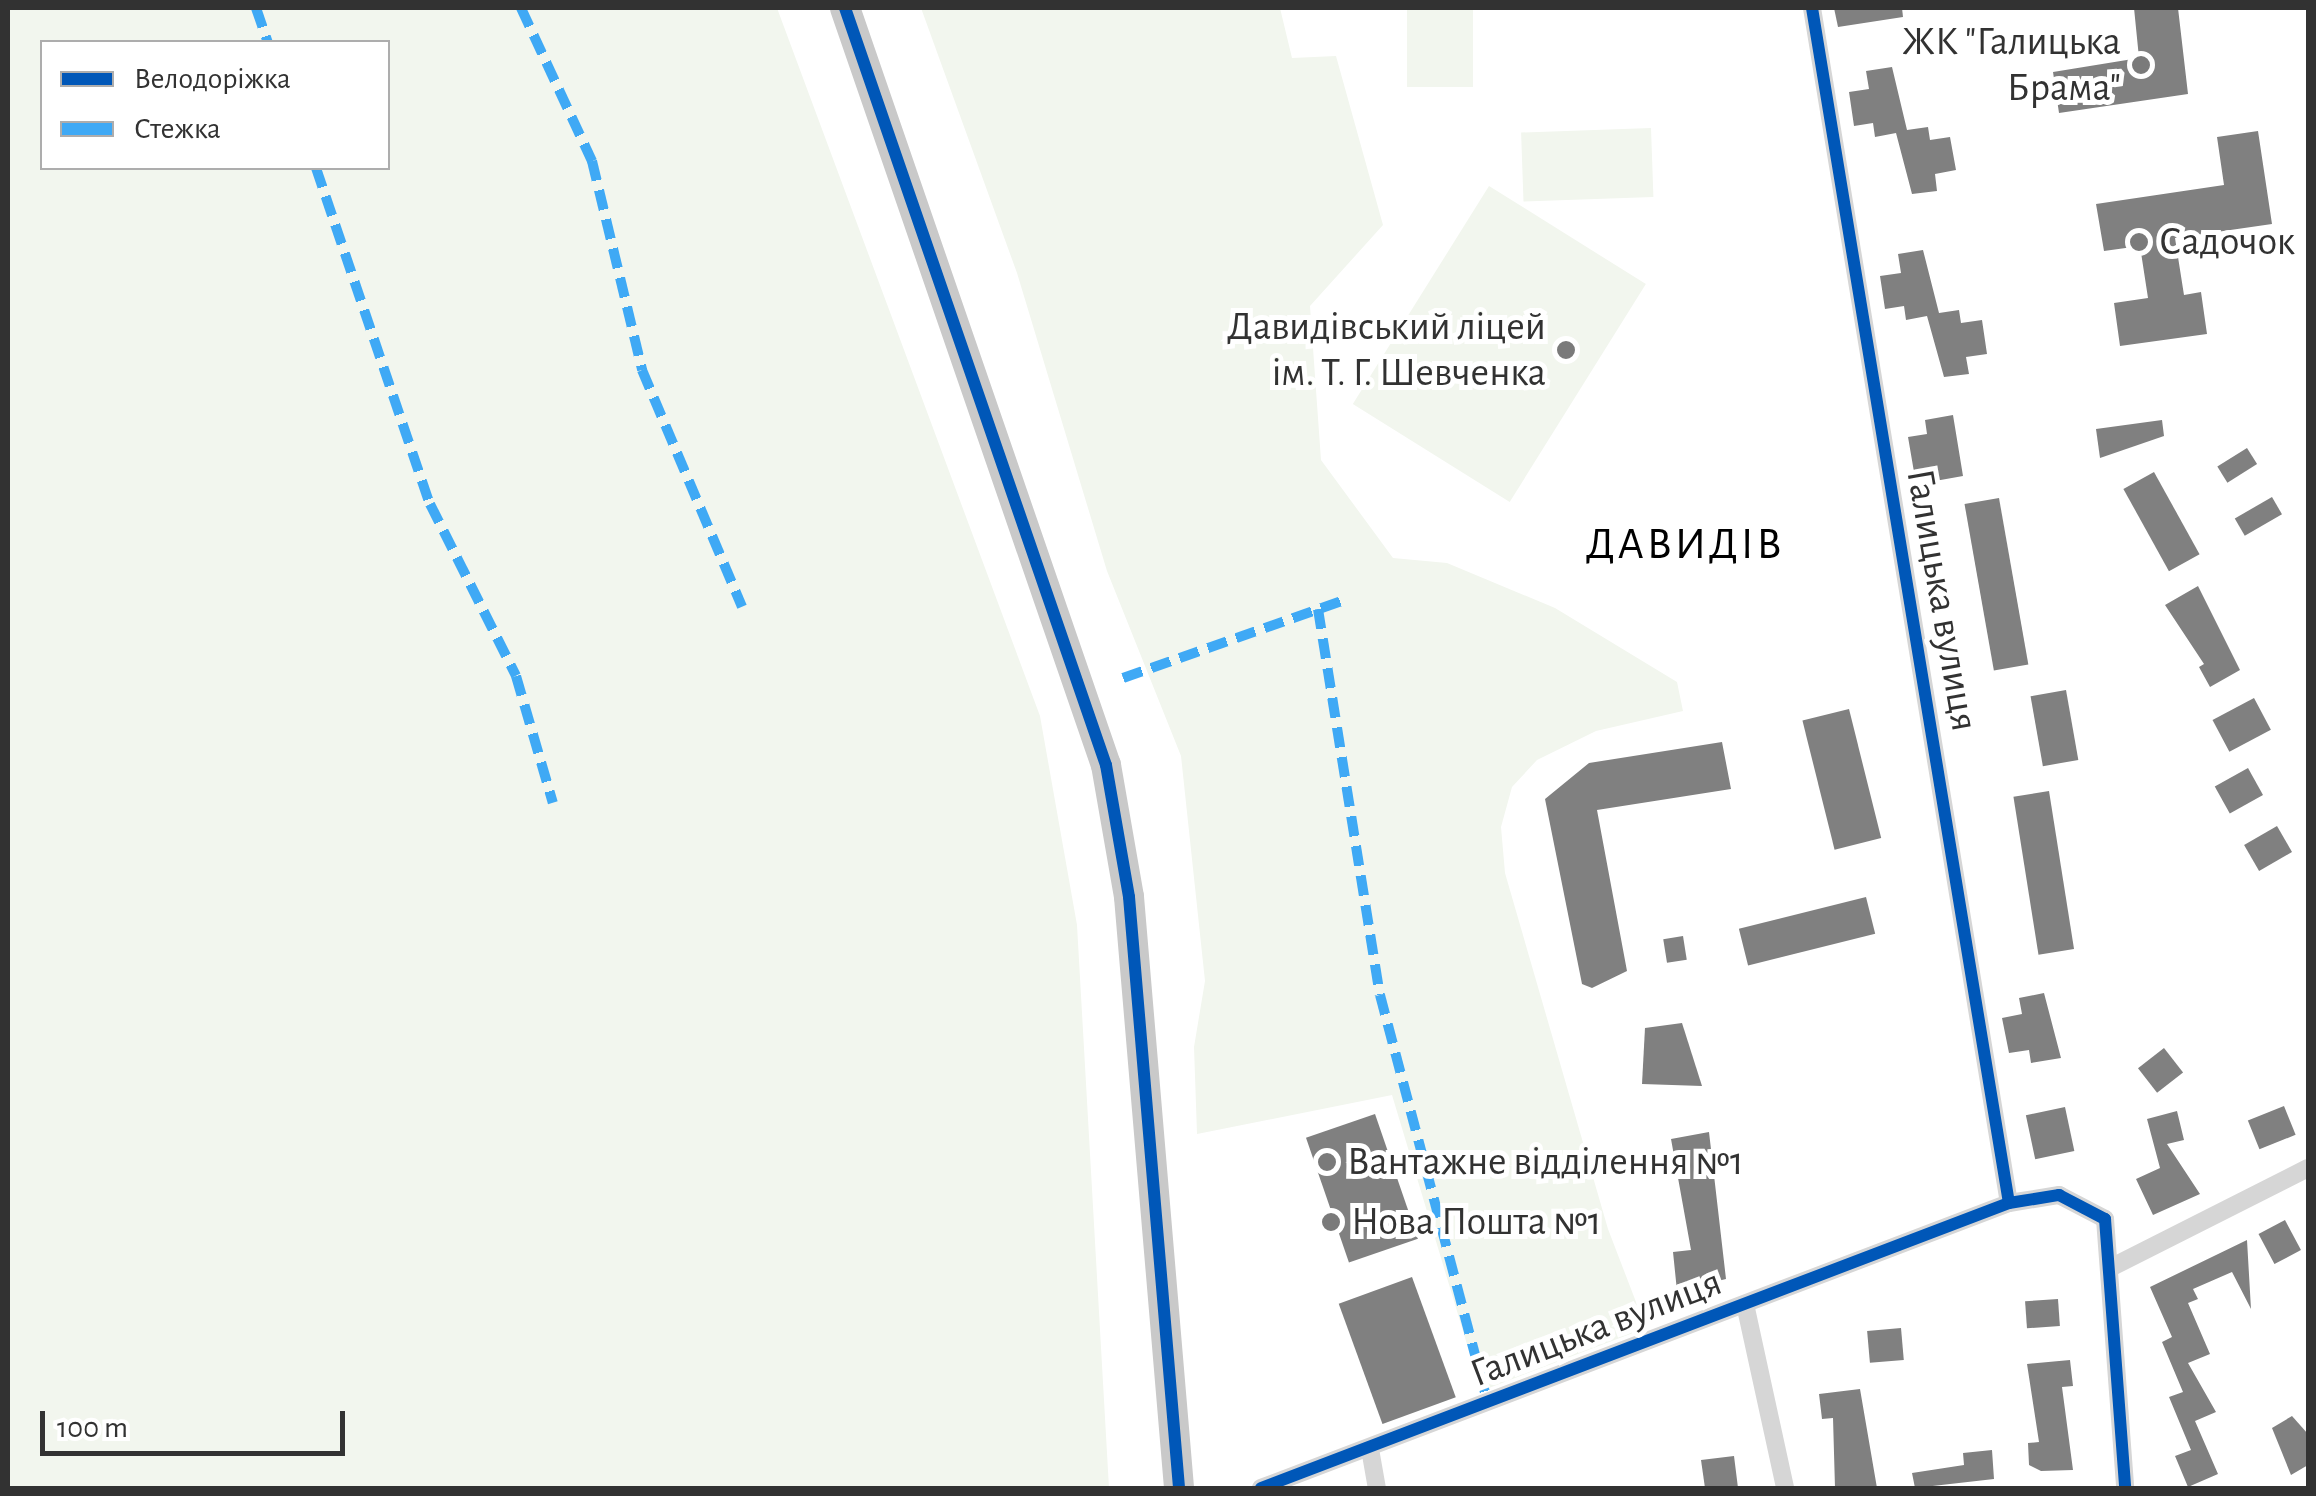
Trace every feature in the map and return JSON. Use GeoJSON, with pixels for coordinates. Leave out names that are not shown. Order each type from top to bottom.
{"type":"FeatureCollection","features":[{"type":"Feature","properties":{"kind":"main road"},"geometry":{"type":"LineString","coordinates":[[845,8],[1106,765],[1129,897],[1180,1488]]}},
{"type":"Feature","properties":{"kind":"street","name":"Галицька вулиця"},"geometry":{"type":"LineString","coordinates":[[1812,8],[2009,1203]]}},
{"type":"Feature","properties":{"kind":"street"},"geometry":{"type":"LineString","coordinates":[[2110,1268],[2308,1168]]}},
{"type":"Feature","properties":{"kind":"street","name":"Галицька вулиця"},"geometry":{"type":"LineString","coordinates":[[1261,1488],[2009,1203],[2059,1195],[2104,1219],[2125,1488]]}},
{"type":"Feature","properties":{"kind":"street"},"geometry":{"type":"LineString","coordinates":[[1745,1304],[1785,1488]]}},
{"type":"Feature","properties":{"kind":"street"},"geometry":{"type":"LineString","coordinates":[[1370,1449],[1377,1488]]}},
{"type":"Feature","properties":{"kind":"shaded area"},"geometry":{"type":"Polygon","coordinates":[[[8,8],[777,8],[1040,716],[1077,925],[1109,1488],[8,1488],[8,8]]]}},
{"type":"Feature","properties":{"kind":"shaded area"},"geometry":{"type":"Polygon","coordinates":[[[921,8],[1280,8],[1292,58],[1336,56],[1383,225],[1310,306],[1321,460],[1393,558],[1447,563],[1555,608],[1677,682],[1683,711],[1596,731],[1537,760],[1512,787],[1501,827],[1505,873],[1608,1229],[1646,1328],[1489,1388],[1469,1351],[1392,1095],[1197,1134],[1194,1047],[1205,981],[1181,756],[1107,571],[1017,273],[921,8]]]}},
{"type":"Feature","properties":{"kind":"shaded area"},"geometry":{"type":"Polygon","coordinates":[[[1407,8],[1473,8],[1473,87],[1407,87],[1407,8]]]}},
{"type":"Feature","properties":{"kind":"shaded area"},"geometry":{"type":"Polygon","coordinates":[[[1651,128],[1653,197],[1523,201],[1521,133],[1651,128]]]}},
{"type":"Feature","properties":{"kind":"shaded area"},"geometry":{"type":"Polygon","coordinates":[[[1489,186],[1646,284],[1510,502],[1353,404],[1489,186]]]}},
{"type":"Feature","properties":{"kind":"building"},"geometry":{"type":"Polygon","coordinates":[[[1834,8],[1902,8],[1903,17],[1838,27],[1834,8]]]}},
{"type":"Feature","properties":{"kind":"building","name":"ЖК \"Галицька Брама\""},"geometry":{"type":"Polygon","coordinates":[[[2134,8],[2178,8],[2188,94],[2059,113],[2053,72],[2139,58],[2134,8]]]}},
{"type":"Feature","properties":{"kind":"building"},"geometry":{"type":"Polygon","coordinates":[[[1892,67],[1907,130],[1928,127],[1930,140],[1950,137],[1956,170],[1935,174],[1937,191],[1912,194],[1896,133],[1875,137],[1873,123],[1854,126],[1849,92],[1869,89],[1866,71],[1892,67]]]}},
{"type":"Feature","properties":{"kind":"building","name":"Садочок"},"geometry":{"type":"Polygon","coordinates":[[[2258,131],[2272,224],[2175,238],[2184,295],[2201,292],[2207,334],[2120,346],[2114,303],[2148,298],[2140,246],[2104,251],[2096,204],[2224,185],[2217,137],[2258,131]]]}},
{"type":"Feature","properties":{"kind":"building"},"geometry":{"type":"Polygon","coordinates":[[[1923,250],[1939,313],[1959,310],[1961,323],[1982,320],[1987,354],[1966,357],[1969,374],[1944,377],[1927,316],[1906,320],[1904,306],[1885,309],[1880,276],[1901,273],[1898,254],[1923,250]]]}},
{"type":"Feature","properties":{"kind":"building"},"geometry":{"type":"Polygon","coordinates":[[[1953,415],[1963,476],[1935,481],[1933,469],[1914,472],[1908,437],[1927,434],[1925,420],[1953,415]]]}},
{"type":"Feature","properties":{"kind":"building"},"geometry":{"type":"Polygon","coordinates":[[[2162,420],[2164,436],[2100,458],[2096,429],[2162,420]]]}},
{"type":"Feature","properties":{"kind":"building"},"geometry":{"type":"Polygon","coordinates":[[[2247,448],[2257,464],[2227,483],[2217,467],[2247,448]]]}},
{"type":"Feature","properties":{"kind":"building"},"geometry":{"type":"Polygon","coordinates":[[[2154,472],[2200,554],[2169,571],[2123,489],[2154,472]]]}},
{"type":"Feature","properties":{"kind":"building"},"geometry":{"type":"Polygon","coordinates":[[[2272,497],[2282,514],[2245,536],[2235,519],[2272,497]]]}},
{"type":"Feature","properties":{"kind":"building"},"geometry":{"type":"Polygon","coordinates":[[[1999,498],[2028,664],[1994,671],[1965,504],[1999,498]]]}},
{"type":"Feature","properties":{"kind":"building"},"geometry":{"type":"Polygon","coordinates":[[[2198,586],[2240,670],[2210,687],[2199,667],[2204,664],[2165,605],[2198,586]]]}},
{"type":"Feature","properties":{"kind":"building"},"geometry":{"type":"Polygon","coordinates":[[[2066,690],[2078,760],[2043,766],[2031,696],[2066,690]]]}},
{"type":"Feature","properties":{"kind":"building"},"geometry":{"type":"Polygon","coordinates":[[[2254,698],[2271,730],[2229,752],[2213,720],[2254,698]]]}},
{"type":"Feature","properties":{"kind":"building"},"geometry":{"type":"Polygon","coordinates":[[[1849,709],[1881,838],[1835,850],[1802,721],[1849,709]]]}},
{"type":"Feature","properties":{"kind":"building"},"geometry":{"type":"Polygon","coordinates":[[[1722,742],[1731,789],[1597,810],[1627,971],[1592,988],[1582,984],[1545,799],[1589,763],[1722,742]]]}},
{"type":"Feature","properties":{"kind":"building"},"geometry":{"type":"Polygon","coordinates":[[[2248,768],[2263,795],[2230,814],[2215,786],[2248,768]]]}},
{"type":"Feature","properties":{"kind":"building"},"geometry":{"type":"Polygon","coordinates":[[[2049,791],[2074,949],[2038,955],[2013,797],[2049,791]]]}},
{"type":"Feature","properties":{"kind":"building"},"geometry":{"type":"Polygon","coordinates":[[[2277,826],[2292,852],[2259,871],[2244,845],[2277,826]]]}},
{"type":"Feature","properties":{"kind":"building"},"geometry":{"type":"Polygon","coordinates":[[[1866,897],[1875,934],[1748,966],[1739,929],[1866,897]]]}},
{"type":"Feature","properties":{"kind":"building"},"geometry":{"type":"Polygon","coordinates":[[[1683,936],[1687,960],[1667,963],[1663,939],[1683,936]]]}},
{"type":"Feature","properties":{"kind":"building"},"geometry":{"type":"Polygon","coordinates":[[[2044,993],[2061,1058],[2031,1063],[2029,1050],[2009,1053],[2002,1018],[2022,1014],[2019,998],[2044,993]]]}},
{"type":"Feature","properties":{"kind":"building"},"geometry":{"type":"Polygon","coordinates":[[[1682,1023],[1702,1086],[1642,1084],[1645,1028],[1682,1023]]]}},
{"type":"Feature","properties":{"kind":"building"},"geometry":{"type":"Polygon","coordinates":[[[2164,1048],[2183,1072],[2157,1093],[2138,1068],[2164,1048]]]}},
{"type":"Feature","properties":{"kind":"building"},"geometry":{"type":"Polygon","coordinates":[[[2284,1106],[2296,1135],[2259,1149],[2248,1121],[2284,1106]]]}},
{"type":"Feature","properties":{"kind":"building"},"geometry":{"type":"Polygon","coordinates":[[[2065,1107],[2074,1151],[2035,1159],[2026,1115],[2065,1107]]]}},
{"type":"Feature","properties":{"kind":"building"},"geometry":{"type":"Polygon","coordinates":[[[2177,1111],[2184,1140],[2167,1144],[2200,1194],[2153,1215],[2136,1179],[2160,1168],[2147,1119],[2177,1111]]]}},
{"type":"Feature","properties":{"kind":"building"},"geometry":{"type":"Polygon","coordinates":[[[1375,1114],[1418,1239],[1349,1263],[1306,1138],[1375,1114]]]}},
{"type":"Feature","properties":{"kind":"building"},"geometry":{"type":"Polygon","coordinates":[[[1709,1132],[1726,1279],[1677,1291],[1673,1252],[1691,1250],[1671,1139],[1709,1132]]]}},
{"type":"Feature","properties":{"kind":"building"},"geometry":{"type":"Polygon","coordinates":[[[2285,1220],[2301,1250],[2274,1264],[2259,1234],[2285,1220]]]}},
{"type":"Feature","properties":{"kind":"building"},"geometry":{"type":"Polygon","coordinates":[[[2247,1240],[2251,1309],[2232,1272],[2193,1289],[2198,1299],[2188,1303],[2210,1354],[2188,1363],[2216,1412],[2195,1421],[2218,1474],[2188,1487],[2175,1456],[2191,1450],[2169,1397],[2183,1392],[2162,1342],[2172,1337],[2150,1287],[2247,1240]]]}},
{"type":"Feature","properties":{"kind":"building"},"geometry":{"type":"Polygon","coordinates":[[[1412,1277],[1456,1397],[1382,1424],[1339,1304],[1412,1277]]]}},
{"type":"Feature","properties":{"kind":"building"},"geometry":{"type":"Polygon","coordinates":[[[2058,1299],[2060,1326],[2027,1328],[2025,1301],[2058,1299]]]}},
{"type":"Feature","properties":{"kind":"building"},"geometry":{"type":"Polygon","coordinates":[[[1901,1328],[1904,1360],[1870,1363],[1867,1331],[1901,1328]]]}},
{"type":"Feature","properties":{"kind":"building"},"geometry":{"type":"Polygon","coordinates":[[[2070,1360],[2073,1386],[2062,1387],[2073,1470],[2041,1471],[2029,1465],[2028,1443],[2039,1442],[2027,1364],[2070,1360]]]}},
{"type":"Feature","properties":{"kind":"building"},"geometry":{"type":"Polygon","coordinates":[[[1860,1389],[1877,1488],[1835,1488],[1833,1418],[1822,1419],[1819,1394],[1860,1389]]]}},
{"type":"Feature","properties":{"kind":"building"},"geometry":{"type":"Polygon","coordinates":[[[2292,1416],[2308,1434],[2308,1465],[2291,1475],[2272,1428],[2292,1416]]]}},
{"type":"Feature","properties":{"kind":"building"},"geometry":{"type":"Polygon","coordinates":[[[1992,1450],[1994,1479],[1915,1488],[1912,1473],[1964,1465],[1963,1453],[1992,1450]]]}},
{"type":"Feature","properties":{"kind":"building"},"geometry":{"type":"Polygon","coordinates":[[[1734,1456],[1738,1488],[1705,1488],[1701,1460],[1734,1456]]]}},
{"type":"Feature","properties":{"kind":"marked path"},"geometry":{"type":"LineString","coordinates":[[256,8],[267,40]]}},
{"type":"Feature","properties":{"kind":"marked path"},"geometry":{"type":"LineString","coordinates":[[521,8],[592,161],[642,370],[742,607]]}},
{"type":"Feature","properties":{"kind":"marked path"},"geometry":{"type":"LineString","coordinates":[[317,170],[430,504],[516,676],[553,803]]}},
{"type":"Feature","properties":{"kind":"marked path"},"geometry":{"type":"LineString","coordinates":[[1123,678],[1344,600]]}},
{"type":"Feature","properties":{"kind":"marked path"},"geometry":{"type":"LineString","coordinates":[[1318,609],[1380,995],[1488,1405]]}},
{"type":"Feature","properties":{"kind":"cycle path"},"geometry":{"type":"LineString","coordinates":[[845,8],[1106,765],[1129,897],[1179,1488]]}},
{"type":"Feature","properties":{"kind":"cycle path"},"geometry":{"type":"LineString","coordinates":[[1812,8],[2009,1203]]}},
{"type":"Feature","properties":{"kind":"cycle path"},"geometry":{"type":"LineString","coordinates":[[1261,1488],[2009,1203],[2059,1195],[2105,1219],[2125,1488]]}},
{"type":"Feature","properties":{"kind":"place","name":"ЖК \"Галицька Брама\""},"geometry":{"type":"Point","coordinates":[2141,65]}},
{"type":"Feature","properties":{"kind":"place","name":"Садочок"},"geometry":{"type":"Point","coordinates":[2139,242]}},
{"type":"Feature","properties":{"kind":"place","name":"Давидівський ліцей ім. Т. Г. Шевченка"},"geometry":{"type":"Point","coordinates":[1566,350]}},
{"type":"Feature","properties":{"kind":"place","name":"Вантажне відділення №1"},"geometry":{"type":"Point","coordinates":[1327,1162]}},
{"type":"Feature","properties":{"kind":"place","name":"Нова Пошта №1"},"geometry":{"type":"Point","coordinates":[1331,1222]}},
{"type":"Feature","properties":{"kind":"district","name":"ДАВИДІВ"},"geometry":{"type":"Point","coordinates":[1685,545]}}]}
